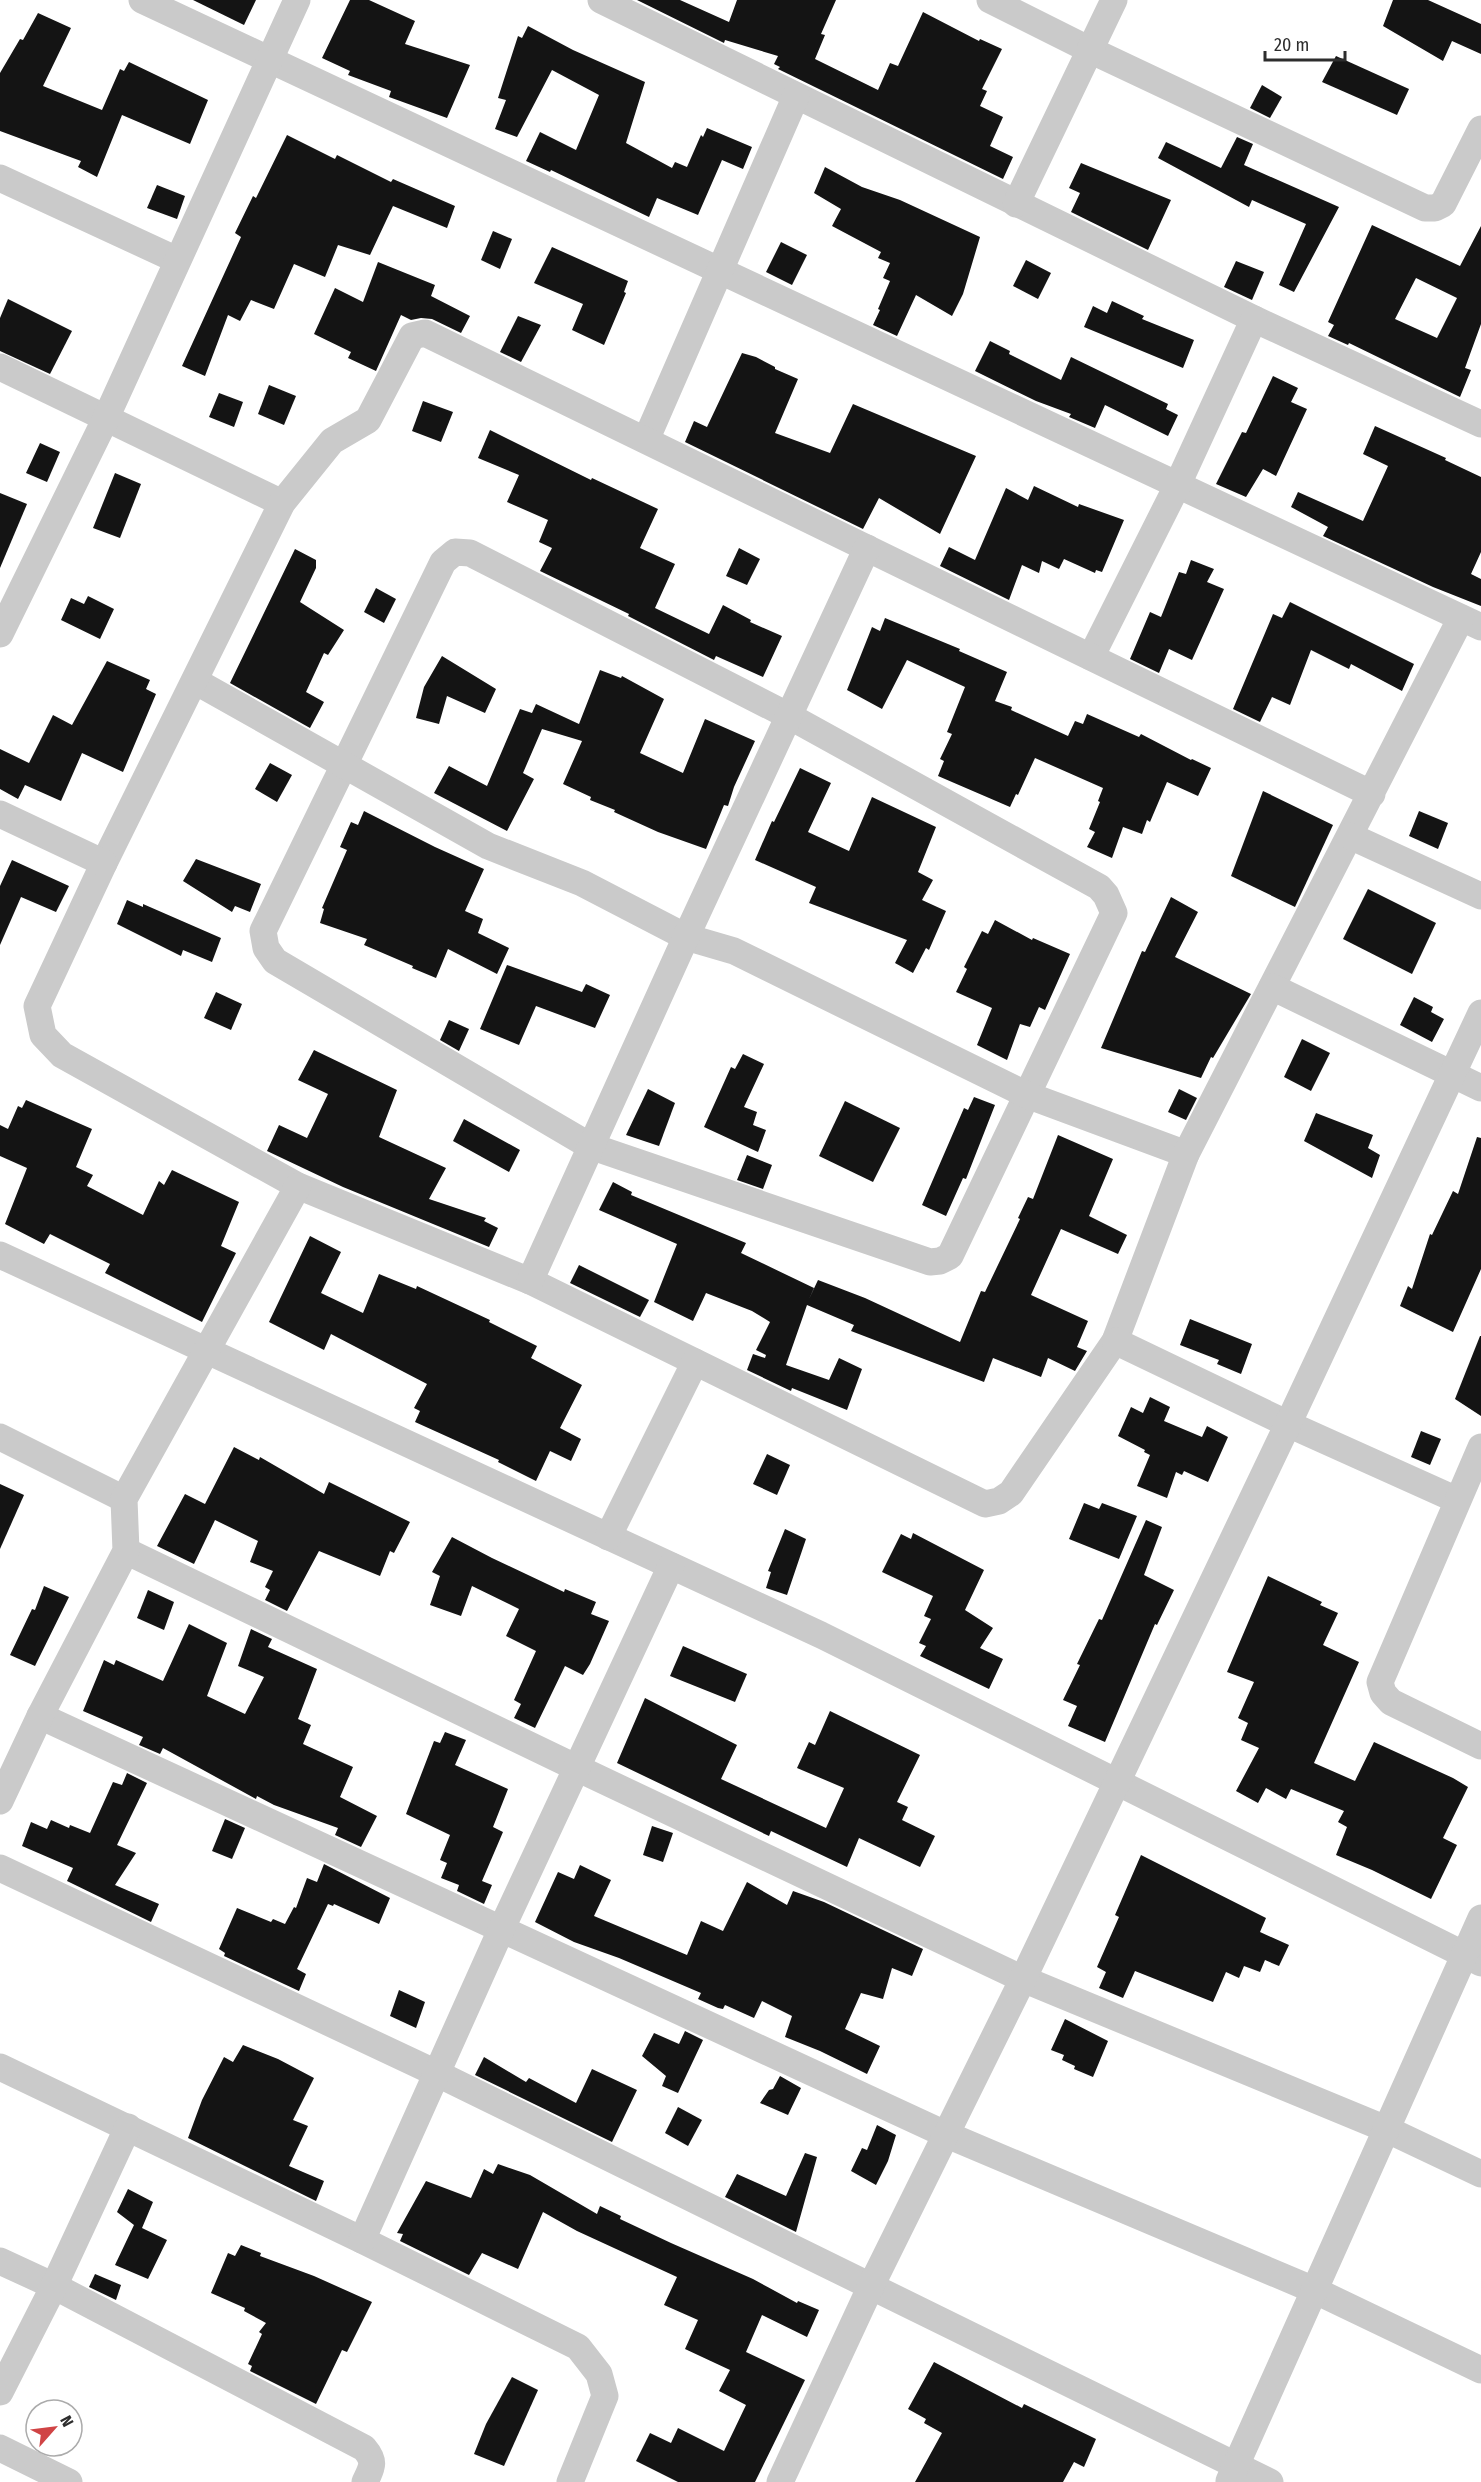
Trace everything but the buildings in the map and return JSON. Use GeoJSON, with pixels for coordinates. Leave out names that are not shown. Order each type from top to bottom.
{"type":"FeatureCollection","features":[{"type":"Feature","properties":{"kind":"street"},"geometry":{"type":"LineString","coordinates":[[142,0],[1471,622],[1372,794],[1186,1154],[1115,1341],[1011,1493],[999,1501],[985,1504],[530,1281],[298,1186],[62,1055],[43,1035],[37,1006],[104,863],[282,503],[332,441],[368,420],[412,336],[425,333],[1372,794]]}},
{"type":"Feature","properties":{"kind":"street"},"geometry":{"type":"LineString","coordinates":[[0,634],[106,418],[297,0]]}},
{"type":"Feature","properties":{"kind":"street"},"geometry":{"type":"LineString","coordinates":[[601,0],[1254,319],[1481,424]]}},
{"type":"Feature","properties":{"kind":"street"},"geometry":{"type":"LineString","coordinates":[[990,0],[1090,50],[1425,208],[1435,208],[1443,204],[1481,129]]}},
{"type":"Feature","properties":{"kind":"street"},"geometry":{"type":"LineString","coordinates":[[1016,204],[1114,0]]}},
{"type":"Feature","properties":{"kind":"street"},"geometry":{"type":"LineString","coordinates":[[646,440],[796,96]]}},
{"type":"Feature","properties":{"kind":"street"},"geometry":{"type":"LineString","coordinates":[[0,178],[177,260]]}},
{"type":"Feature","properties":{"kind":"street"},"geometry":{"type":"LineString","coordinates":[[1091,657],[1177,486],[1254,319]]}},
{"type":"Feature","properties":{"kind":"street"},"geometry":{"type":"LineString","coordinates":[[0,367],[282,503]]}},
{"type":"Feature","properties":{"kind":"street"},"geometry":{"type":"LineString","coordinates":[[530,1281],[686,937],[867,548]]}},
{"type":"Feature","properties":{"kind":"street"},"geometry":{"type":"LineString","coordinates":[[455,552],[470,553],[789,716],[1099,887],[1106,895],[1114,913],[950,1256],[940,1261],[930,1262],[590,1146],[275,961],[266,948],[263,931],[345,765],[443,562],[455,552]]}},
{"type":"Feature","properties":{"kind":"street"},"geometry":{"type":"LineString","coordinates":[[195,681],[488,846],[582,883],[686,937],[734,951],[1027,1095],[1186,1154]]}},
{"type":"Feature","properties":{"kind":"street"},"geometry":{"type":"LineString","coordinates":[[0,814],[104,863]]}},
{"type":"Feature","properties":{"kind":"street"},"geometry":{"type":"LineString","coordinates":[[1350,836],[1481,896]]}},
{"type":"Feature","properties":{"kind":"street"},"geometry":{"type":"LineString","coordinates":[[1272,987],[1481,1088]]}},
{"type":"Feature","properties":{"kind":"street"},"geometry":{"type":"LineString","coordinates":[[780,2482],[871,2286],[1023,1979],[1288,1424],[1481,1013]]}},
{"type":"Feature","properties":{"kind":"street"},"geometry":{"type":"LineString","coordinates":[[0,1801],[40,1716],[126,1551],[124,1499],[298,1186]]}},
{"type":"Feature","properties":{"kind":"street"},"geometry":{"type":"LineString","coordinates":[[0,1256],[821,1635],[1472,1959]]}},
{"type":"Feature","properties":{"kind":"street"},"geometry":{"type":"LineString","coordinates":[[1115,1341],[1288,1424],[1457,1500]]}},
{"type":"Feature","properties":{"kind":"street"},"geometry":{"type":"LineString","coordinates":[[608,1537],[695,1362]]}},
{"type":"Feature","properties":{"kind":"street"},"geometry":{"type":"LineString","coordinates":[[0,1437],[124,1499]]}},
{"type":"Feature","properties":{"kind":"street"},"geometry":{"type":"LineString","coordinates":[[1481,1448],[1380,1682],[1383,1693],[1391,1702],[1481,1746]]}},
{"type":"Feature","properties":{"kind":"street"},"geometry":{"type":"LineString","coordinates":[[126,1551],[1023,1979],[1386,2129],[1481,2175]]}},
{"type":"Feature","properties":{"kind":"street"},"geometry":{"type":"LineString","coordinates":[[362,2240],[435,2073],[671,1566]]}},
{"type":"Feature","properties":{"kind":"street"},"geometry":{"type":"LineString","coordinates":[[40,1716],[945,2134],[1314,2290],[1481,2370]]}},
{"type":"Feature","properties":{"kind":"street"},"geometry":{"type":"LineString","coordinates":[[0,1868],[435,2073],[871,2286],[1232,2474],[1270,2482]]}},
{"type":"Feature","properties":{"kind":"street"},"geometry":{"type":"LineString","coordinates":[[1232,2474],[1386,2129],[1472,1959],[1481,1918]]}},
{"type":"Feature","properties":{"kind":"street"},"geometry":{"type":"LineString","coordinates":[[0,2067],[362,2240],[578,2347],[592,2362],[599,2374],[604,2396],[570,2482]]}},
{"type":"Feature","properties":{"kind":"street"},"geometry":{"type":"LineString","coordinates":[[0,2392],[54,2286],[128,2127]]}},
{"type":"Feature","properties":{"kind":"street"},"geometry":{"type":"LineString","coordinates":[[0,2261],[54,2286],[364,2448],[371,2456],[372,2467],[365,2482]]}},
{"type":"Feature","properties":{"kind":"street"},"geometry":{"type":"LineString","coordinates":[[0,2448],[69,2482]]}}]}
